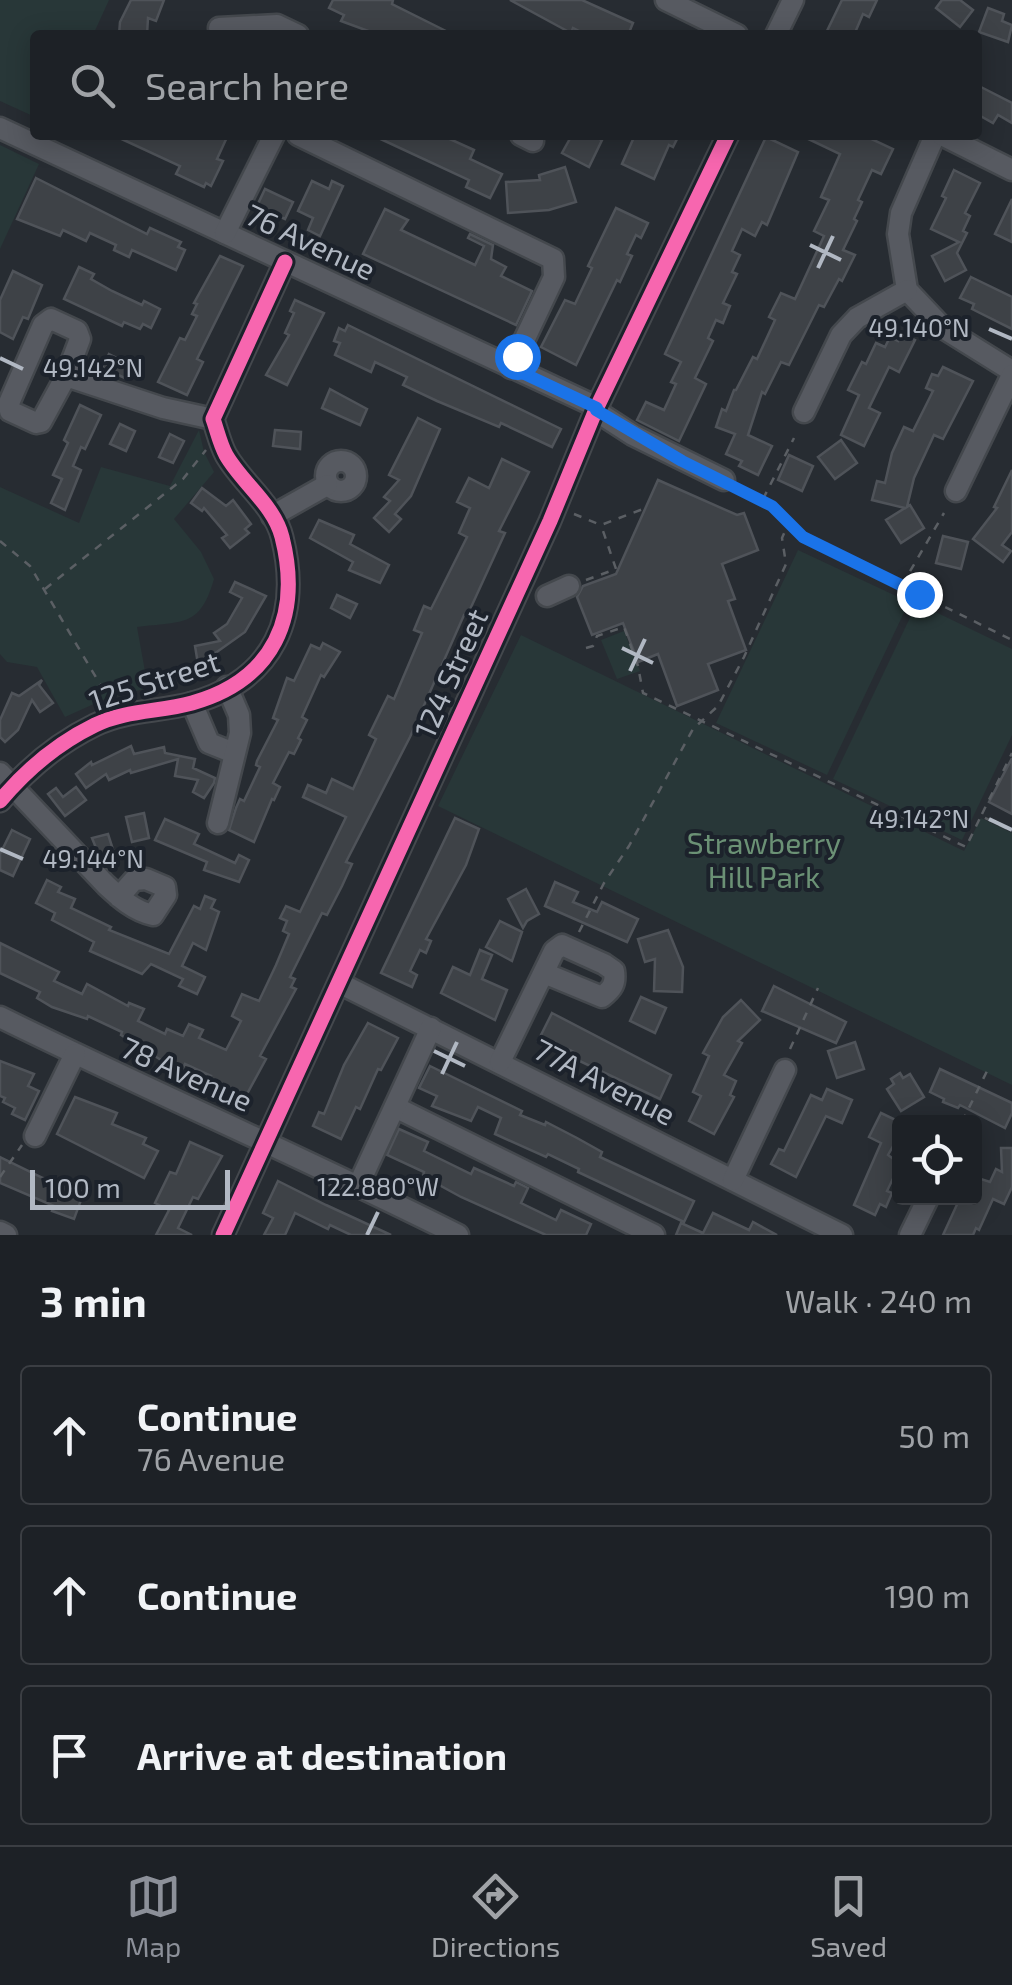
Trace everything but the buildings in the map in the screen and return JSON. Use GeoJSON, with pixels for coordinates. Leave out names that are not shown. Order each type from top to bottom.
{"type":"FeatureCollection","features":[{"type":"Feature","properties":{"kind":"street"},"geometry":{"type":"LineString","coordinates":[[666,0],[728,30]]}},
{"type":"Feature","properties":{"kind":"street"},"geometry":{"type":"LineString","coordinates":[[778,30],[792,0]]}},
{"type":"Feature","properties":{"kind":"street"},"geometry":{"type":"LineString","coordinates":[[219,28],[277,26],[286,30]]}},
{"type":"Feature","properties":{"kind":"street","name":"76 Avenue"},"geometry":{"type":"LineString","coordinates":[[0,128],[512,368],[724,480]]}},
{"type":"Feature","properties":{"kind":"street"},"geometry":{"type":"LineString","coordinates":[[226,233],[272,140]]}},
{"type":"Feature","properties":{"kind":"street"},"geometry":{"type":"LineString","coordinates":[[308,140],[553,259],[554,278],[512,368]]}},
{"type":"Feature","properties":{"kind":"street","name":"124 Street"},"geometry":{"type":"LineString","coordinates":[[223,1235],[550,521],[596,409],[726,140]]}},
{"type":"Feature","properties":{"kind":"street"},"geometry":{"type":"LineString","coordinates":[[936,140],[900,213],[898,234],[907,290],[943,328],[1012,373],[956,492]]}},
{"type":"Feature","properties":{"kind":"street"},"geometry":{"type":"LineString","coordinates":[[949,140],[1012,170]]}},
{"type":"Feature","properties":{"kind":"street"},"geometry":{"type":"LineString","coordinates":[[66,376],[164,408],[214,418],[285,262]]}},
{"type":"Feature","properties":{"kind":"street"},"geometry":{"type":"LineString","coordinates":[[804,412],[842,335],[857,318],[907,290]]}},
{"type":"Feature","properties":{"kind":"street"},"geometry":{"type":"LineString","coordinates":[[51,319],[76,331],[80,340],[66,376],[41,422],[10,411],[8,403],[43,326],[51,319]]}},
{"type":"Feature","properties":{"kind":"street","name":"125 Street"},"geometry":{"type":"LineString","coordinates":[[4,787],[54,749],[97,724],[137,710],[192,703],[242,680],[280,633],[291,588],[281,532],[226,454],[214,418]]}},
{"type":"Feature","properties":{"kind":"street"},"geometry":{"type":"LineString","coordinates":[[272,516],[327,485]]}},
{"type":"Feature","properties":{"kind":"street"},"geometry":{"type":"LineString","coordinates":[[546,596],[569,586]]}},
{"type":"Feature","properties":{"kind":"street"},"geometry":{"type":"LineString","coordinates":[[218,822],[240,723],[228,687]]}},
{"type":"Feature","properties":{"kind":"street"},"geometry":{"type":"LineString","coordinates":[[192,703],[209,743],[234,753]]}},
{"type":"Feature","properties":{"kind":"street"},"geometry":{"type":"LineString","coordinates":[[4,787],[119,897]]}},
{"type":"Feature","properties":{"kind":"street"},"geometry":{"type":"LineString","coordinates":[[500,1062],[544,973]]}},
{"type":"Feature","properties":{"kind":"street","name":"77A Avenue"},"geometry":{"type":"LineString","coordinates":[[339,984],[841,1235]]}},
{"type":"Feature","properties":{"kind":"street","name":"78 Avenue"},"geometry":{"type":"LineString","coordinates":[[0,1017],[359,1184],[451,1233]]}},
{"type":"Feature","properties":{"kind":"street"},"geometry":{"type":"LineString","coordinates":[[359,1184],[431,1028]]}},
{"type":"Feature","properties":{"kind":"street"},"geometry":{"type":"LineString","coordinates":[[36,1136],[75,1054]]}},
{"type":"Feature","properties":{"kind":"street"},"geometry":{"type":"LineString","coordinates":[[733,1180],[788,1060]]}},
{"type":"Feature","properties":{"kind":"street"},"geometry":{"type":"LineString","coordinates":[[394,1107],[654,1235]]}},
{"type":"Feature","properties":{"kind":"street"},"geometry":{"type":"LineString","coordinates":[[910,1235],[925,1205]]}},
{"type":"Feature","properties":{"kind":"path"},"geometry":{"type":"LineString","coordinates":[[762,500],[794,438]]}},
{"type":"Feature","properties":{"kind":"path"},"geometry":{"type":"LineString","coordinates":[[45,589],[183,479],[212,445]]}},
{"type":"Feature","properties":{"kind":"path"},"geometry":{"type":"LineString","coordinates":[[724,480],[762,500],[803,537],[1012,640]]}},
{"type":"Feature","properties":{"kind":"path"},"geometry":{"type":"LineString","coordinates":[[568,511],[601,525],[643,509]]}},
{"type":"Feature","properties":{"kind":"path"},"geometry":{"type":"LineString","coordinates":[[902,587],[944,513]]}},
{"type":"Feature","properties":{"kind":"path"},"geometry":{"type":"LineString","coordinates":[[578,936],[604,883],[629,846],[693,729],[718,706],[786,564],[782,538],[789,522]]}},
{"type":"Feature","properties":{"kind":"path"},"geometry":{"type":"LineString","coordinates":[[569,586],[616,569],[601,525]]}},
{"type":"Feature","properties":{"kind":"path"},"geometry":{"type":"LineString","coordinates":[[0,541],[30,566],[114,706]]}},
{"type":"Feature","properties":{"kind":"path"},"geometry":{"type":"LineString","coordinates":[[586,648],[593,646],[597,636],[624,627],[643,693],[966,846],[1012,753]]}},
{"type":"Feature","properties":{"kind":"path"},"geometry":{"type":"LineString","coordinates":[[981,816],[1012,832]]}},
{"type":"Feature","properties":{"kind":"path"},"geometry":{"type":"LineString","coordinates":[[788,1060],[818,988]]}},
{"type":"Feature","properties":{"kind":"path"},"geometry":{"type":"LineString","coordinates":[[965,1115],[988,1067]]}},
{"type":"Feature","properties":{"kind":"path"},"geometry":{"type":"LineString","coordinates":[[0,1177],[23,1144],[36,1136]]}},
{"type":"Feature","properties":{"kind":"green space"},"geometry":{"type":"Polygon","coordinates":[[[0,0],[109,0],[95,30],[30,30],[30,115],[0,101],[0,0]]]}},
{"type":"Feature","properties":{"kind":"green space"},"geometry":{"type":"Polygon","coordinates":[[[0,145],[39,164],[0,249],[0,145]]]}},
{"type":"Feature","properties":{"kind":"green space"},"geometry":{"type":"Polygon","coordinates":[[[199,430],[214,472],[174,519],[201,552],[214,579],[209,595],[188,619],[137,627],[148,688],[105,699],[65,717],[37,667],[7,662],[0,654],[0,487],[79,523],[101,467],[170,486],[199,430]]]}},
{"type":"Feature","properties":{"kind":"green space"},"geometry":{"type":"Polygon","coordinates":[[[798,550],[909,602],[827,775],[716,723],[798,550]]]}},
{"type":"Feature","properties":{"kind":"green space"},"geometry":{"type":"Polygon","coordinates":[[[917,603],[1012,649],[1012,735],[962,840],[833,779],[917,603]]]}},
{"type":"Feature","properties":{"kind":"green space"},"geometry":{"type":"Polygon","coordinates":[[[624,631],[640,671],[617,679],[601,640],[624,631]]]}},
{"type":"Feature","properties":{"kind":"green space","name":"Strawberry Hill Park"},"geometry":{"type":"Polygon","coordinates":[[[521,635],[964,851],[981,818],[1012,833],[1012,1085],[438,806],[521,635]]]}},
{"type":"Feature","properties":{"kind":"cycle path"},"geometry":{"type":"LineString","coordinates":[[223,1235],[550,521],[597,407],[726,140]]}},
{"type":"Feature","properties":{"kind":"cycle path"},"geometry":{"type":"LineString","coordinates":[[0,801],[43,758],[81,732],[119,716],[192,703],[220,693],[262,661],[275,641],[288,593],[282,537],[265,504],[226,455],[213,419],[285,262]]}},
{"type":"Feature","properties":{"kind":"route"},"geometry":{"type":"LineString","coordinates":[[517,356],[512,368],[597,408],[633,434],[772,506],[803,537],[919,594]]}}]}
